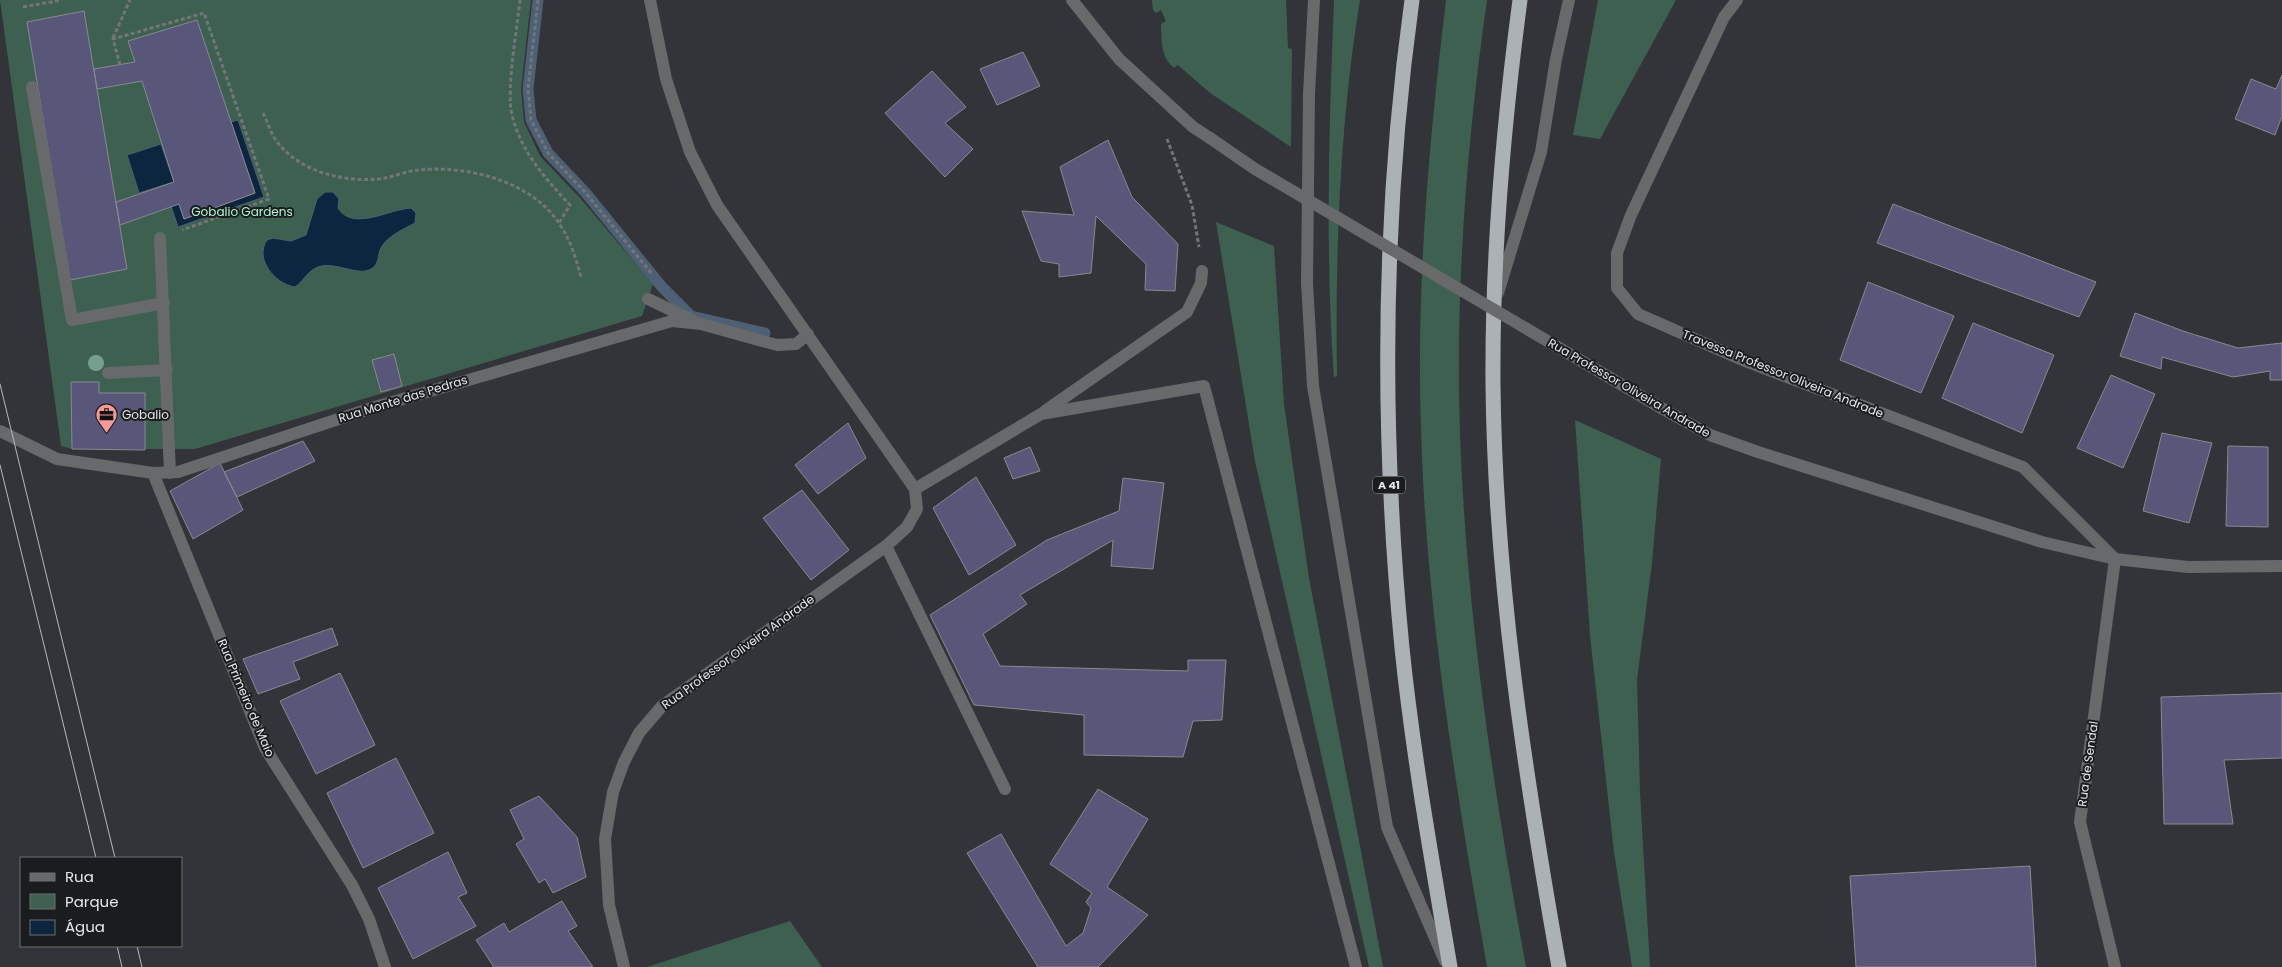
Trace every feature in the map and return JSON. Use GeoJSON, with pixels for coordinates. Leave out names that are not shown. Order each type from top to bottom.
{"type":"FeatureCollection","features":[{"type":"Feature","properties":{"kind":"highway","name":"A 41"},"geometry":{"type":"LineString","coordinates":[[1412,0],[1404,58],[1391,206],[1386,341],[1387,431],[1391,512],[1402,650],[1424,809],[1449,967]]}},
{"type":"Feature","properties":{"kind":"highway"},"geometry":{"type":"LineString","coordinates":[[1520,0],[1507,103],[1493,308],[1495,459],[1508,631],[1530,788],[1559,967]]}},
{"type":"Feature","properties":{"kind":"street"},"geometry":{"type":"LineString","coordinates":[[650,0],[666,79],[690,152],[717,205],[746,250],[808,334],[915,489],[1041,414],[1187,312],[1201,283],[1202,271]]}},
{"type":"Feature","properties":{"kind":"street","name":"Rua Professor Oliveira Andrade"},"geometry":{"type":"LineString","coordinates":[[1072,0],[1118,59],[1194,127],[1210,138],[1256,169],[1663,409],[1710,434],[1848,482],[2042,542],[2115,559],[2188,568],[2282,566]]}},
{"type":"Feature","properties":{"kind":"street"},"geometry":{"type":"LineString","coordinates":[[1314,0],[1309,94],[1307,283],[1313,386],[1387,827],[1449,967]]}},
{"type":"Feature","properties":{"kind":"street"},"geometry":{"type":"LineString","coordinates":[[1493,308],[1541,152],[1556,59],[1569,0]]}},
{"type":"Feature","properties":{"kind":"street","name":"Travessa Professor Oliveira Andrade"},"geometry":{"type":"LineString","coordinates":[[1737,0],[1724,17],[1631,215],[1617,252],[1617,288],[1638,314],[1745,361],[2023,467],[2115,559]]}},
{"type":"Feature","properties":{"kind":"street"},"geometry":{"type":"LineString","coordinates":[[32,86],[72,320],[164,303]]}},
{"type":"Feature","properties":{"kind":"street"},"geometry":{"type":"LineString","coordinates":[[160,238],[170,473]]}},
{"type":"Feature","properties":{"kind":"street"},"geometry":{"type":"LineString","coordinates":[[648,299],[701,324]]}},
{"type":"Feature","properties":{"kind":"street","name":"Rua Monte das Pedras"},"geometry":{"type":"LineString","coordinates":[[0,431],[57,459],[153,473],[170,473],[375,407],[672,320],[701,324],[777,345],[796,344],[808,334]]}},
{"type":"Feature","properties":{"kind":"street"},"geometry":{"type":"LineString","coordinates":[[108,372],[167,370]]}},
{"type":"Feature","properties":{"kind":"street"},"geometry":{"type":"LineString","coordinates":[[1041,414],[1204,386],[1356,967]]}},
{"type":"Feature","properties":{"kind":"street","name":"Rua Primeiro de Maio"},"geometry":{"type":"LineString","coordinates":[[153,473],[265,748],[352,885],[369,919],[385,967]]}},
{"type":"Feature","properties":{"kind":"street","name":"Rua Professor Oliveira Andrade"},"geometry":{"type":"LineString","coordinates":[[624,967],[609,906],[605,839],[613,792],[639,733],[662,706],[886,546],[907,527],[917,509],[915,489]]}},
{"type":"Feature","properties":{"kind":"street"},"geometry":{"type":"LineString","coordinates":[[886,546],[1005,789]]}},
{"type":"Feature","properties":{"kind":"street","name":"Rua de Sendal"},"geometry":{"type":"LineString","coordinates":[[2115,559],[2080,822],[2115,967]]}},
{"type":"Feature","properties":{"kind":"path"},"geometry":{"type":"LineString","coordinates":[[24,7],[62,0]]}},
{"type":"Feature","properties":{"kind":"path"},"geometry":{"type":"LineString","coordinates":[[120,65],[113,39],[130,0]]}},
{"type":"Feature","properties":{"kind":"path"},"geometry":{"type":"LineString","coordinates":[[520,0],[512,81],[512,114],[526,151],[544,177],[570,205],[559,223]]}},
{"type":"Feature","properties":{"kind":"path"},"geometry":{"type":"LineString","coordinates":[[538,0],[528,90],[531,120],[548,153],[585,192],[656,280]]}},
{"type":"Feature","properties":{"kind":"path"},"geometry":{"type":"LineString","coordinates":[[113,39],[204,13],[269,199],[160,238]]}},
{"type":"Feature","properties":{"kind":"path"},"geometry":{"type":"LineString","coordinates":[[264,112],[278,143],[308,168],[340,178],[378,179],[418,170],[466,170],[529,193],[559,223],[572,246],[582,277]]}},
{"type":"Feature","properties":{"kind":"path"},"geometry":{"type":"LineString","coordinates":[[1164,131],[1192,205],[1202,271]]}},
{"type":"Feature","properties":{"kind":"green space","name":"Gobalio Gardens"},"geometry":{"type":"Polygon","coordinates":[[[0,0],[531,0],[521,89],[524,122],[540,156],[581,199],[653,284],[642,316],[195,449],[72,449],[61,446],[0,0]]]}},
{"type":"Feature","properties":{"kind":"green space"},"geometry":{"type":"Polygon","coordinates":[[[1152,0],[1286,0],[1288,48],[1292,49],[1291,147],[1210,93],[1178,65],[1174,68],[1169,63],[1164,53],[1162,42],[1161,24],[1166,21],[1161,10],[1156,13],[1153,10],[1152,0]]]}},
{"type":"Feature","properties":{"kind":"green space"},"geometry":{"type":"Polygon","coordinates":[[[1334,0],[1360,0],[1343,140],[1338,235],[1337,376],[1334,377],[1330,283],[1329,141],[1334,0]]]}},
{"type":"Feature","properties":{"kind":"green space"},"geometry":{"type":"Polygon","coordinates":[[[1446,0],[1487,0],[1476,84],[1465,210],[1460,294],[1459,415],[1463,494],[1477,653],[1499,811],[1526,967],[1487,967],[1444,699],[1429,564],[1421,429],[1420,321],[1429,160],[1446,0]]]}},
{"type":"Feature","properties":{"kind":"green space"},"geometry":{"type":"Polygon","coordinates":[[[1598,0],[1676,0],[1600,139],[1573,135],[1598,0]]]}},
{"type":"Feature","properties":{"kind":"green space"},"geometry":{"type":"Polygon","coordinates":[[[1216,222],[1274,246],[1284,404],[1309,578],[1383,967],[1369,967],[1255,461],[1216,222]]]}},
{"type":"Feature","properties":{"kind":"green space"},"geometry":{"type":"Polygon","coordinates":[[[1575,420],[1661,459],[1652,563],[1637,680],[1640,792],[1650,967],[1632,967],[1614,852],[1590,635],[1575,420]]]}},
{"type":"Feature","properties":{"kind":"green space"},"geometry":{"type":"Polygon","coordinates":[[[790,921],[822,967],[647,967],[790,921]]]}},
{"type":"Feature","properties":{"kind":"water"},"geometry":{"type":"Polygon","coordinates":[[[238,120],[264,197],[178,227],[171,206],[179,204],[184,219],[255,193],[231,122],[238,120]]]}},
{"type":"Feature","properties":{"kind":"water"},"geometry":{"type":"Polygon","coordinates":[[[161,144],[174,182],[139,193],[127,155],[161,144]]]}},
{"type":"Feature","properties":{"kind":"water"},"geometry":{"type":"Polygon","coordinates":[[[325,192],[333,192],[339,199],[338,208],[345,215],[353,218],[362,219],[411,208],[416,213],[415,223],[387,240],[381,248],[376,265],[371,269],[360,271],[332,266],[318,267],[311,271],[295,287],[288,285],[274,276],[269,269],[263,255],[264,247],[267,240],[273,238],[291,241],[306,235],[317,199],[325,192]]]}},
{"type":"Feature","properties":{"kind":"building"},"geometry":{"type":"Polygon","coordinates":[[[84,11],[127,269],[70,280],[27,22],[84,11]]]}},
{"type":"Feature","properties":{"kind":"building"},"geometry":{"type":"Polygon","coordinates":[[[197,20],[255,193],[184,219],[179,204],[120,225],[116,202],[174,182],[142,81],[97,89],[94,69],[135,62],[128,41],[197,20]]]}},
{"type":"Feature","properties":{"kind":"building"},"geometry":{"type":"Polygon","coordinates":[[[1023,52],[1040,86],[997,105],[980,69],[1023,52]]]}},
{"type":"Feature","properties":{"kind":"building"},"geometry":{"type":"Polygon","coordinates":[[[932,71],[966,107],[945,123],[973,149],[945,177],[885,113],[932,71]]]}},
{"type":"Feature","properties":{"kind":"building"},"geometry":{"type":"Polygon","coordinates":[[[2282,75],[2282,116],[2275,135],[2235,119],[2251,79],[2276,89],[2282,75]]]}},
{"type":"Feature","properties":{"kind":"building"},"geometry":{"type":"Polygon","coordinates":[[[1108,140],[1132,197],[1178,244],[1175,291],[1145,290],[1146,264],[1096,216],[1091,273],[1059,277],[1059,264],[1041,261],[1022,211],[1074,215],[1060,167],[1108,140]]]}},
{"type":"Feature","properties":{"kind":"building"},"geometry":{"type":"Polygon","coordinates":[[[1893,204],[2096,282],[2079,317],[1877,243],[1893,204]]]}},
{"type":"Feature","properties":{"kind":"building"},"geometry":{"type":"Polygon","coordinates":[[[1868,282],[1954,316],[1921,393],[1840,360],[1868,282]]]}},
{"type":"Feature","properties":{"kind":"building"},"geometry":{"type":"Polygon","coordinates":[[[2135,313],[2186,332],[2238,348],[2282,343],[2282,380],[2270,380],[2270,371],[2233,377],[2162,357],[2161,369],[2120,356],[2135,313]]]}},
{"type":"Feature","properties":{"kind":"building"},"geometry":{"type":"Polygon","coordinates":[[[1973,323],[2054,355],[2022,433],[1942,398],[1973,323]]]}},
{"type":"Feature","properties":{"kind":"building"},"geometry":{"type":"Polygon","coordinates":[[[394,354],[402,386],[381,392],[372,360],[394,354]]]}},
{"type":"Feature","properties":{"kind":"building"},"geometry":{"type":"Polygon","coordinates":[[[2111,375],[2155,394],[2123,468],[2077,448],[2111,375]]]}},
{"type":"Feature","properties":{"kind":"building"},"geometry":{"type":"Polygon","coordinates":[[[71,382],[99,382],[99,393],[145,393],[145,450],[72,449],[71,382]]]}},
{"type":"Feature","properties":{"kind":"building"},"geometry":{"type":"Polygon","coordinates":[[[848,423],[866,458],[818,494],[795,465],[848,423]]]}},
{"type":"Feature","properties":{"kind":"building"},"geometry":{"type":"Polygon","coordinates":[[[2162,433],[2212,443],[2189,523],[2143,511],[2162,433]]]}},
{"type":"Feature","properties":{"kind":"building"},"geometry":{"type":"Polygon","coordinates":[[[303,441],[315,461],[237,497],[224,472],[303,441]]]}},
{"type":"Feature","properties":{"kind":"building"},"geometry":{"type":"Polygon","coordinates":[[[2228,446],[2268,447],[2268,527],[2226,526],[2228,446]]]}},
{"type":"Feature","properties":{"kind":"building"},"geometry":{"type":"Polygon","coordinates":[[[1030,447],[1040,471],[1013,479],[1004,458],[1030,447]]]}},
{"type":"Feature","properties":{"kind":"building"},"geometry":{"type":"Polygon","coordinates":[[[220,463],[243,510],[193,539],[170,491],[220,463]]]}},
{"type":"Feature","properties":{"kind":"building"},"geometry":{"type":"Polygon","coordinates":[[[976,477],[1016,545],[969,575],[933,508],[976,477]]]}},
{"type":"Feature","properties":{"kind":"building"},"geometry":{"type":"Polygon","coordinates":[[[1123,478],[1164,483],[1153,569],[1111,566],[1113,540],[1020,595],[1027,604],[983,634],[1000,666],[1188,671],[1188,660],[1226,660],[1222,720],[1193,721],[1183,757],[1084,755],[1084,715],[974,705],[930,615],[1047,540],[1119,511],[1123,478]]]}},
{"type":"Feature","properties":{"kind":"building"},"geometry":{"type":"Polygon","coordinates":[[[802,490],[849,550],[811,580],[763,518],[802,490]]]}},
{"type":"Feature","properties":{"kind":"building"},"geometry":{"type":"Polygon","coordinates":[[[332,628],[338,645],[293,662],[300,679],[258,694],[243,659],[332,628]]]}},
{"type":"Feature","properties":{"kind":"building"},"geometry":{"type":"Polygon","coordinates":[[[340,673],[375,745],[316,774],[280,701],[340,673]]]}},
{"type":"Feature","properties":{"kind":"building"},"geometry":{"type":"Polygon","coordinates":[[[2282,693],[2282,758],[2224,760],[2233,824],[2164,824],[2161,697],[2282,693]]]}},
{"type":"Feature","properties":{"kind":"building"},"geometry":{"type":"Polygon","coordinates":[[[396,758],[434,833],[363,868],[327,793],[396,758]]]}},
{"type":"Feature","properties":{"kind":"building"},"geometry":{"type":"Polygon","coordinates":[[[1098,789],[1148,819],[1107,887],[1148,915],[1098,967],[1038,967],[967,853],[1001,834],[1066,946],[1083,933],[1091,908],[1086,902],[1092,893],[1050,864],[1098,789]]]}},
{"type":"Feature","properties":{"kind":"building"},"geometry":{"type":"Polygon","coordinates":[[[539,796],[577,837],[586,877],[553,893],[545,879],[539,883],[516,844],[524,839],[510,810],[539,796]]]}},
{"type":"Feature","properties":{"kind":"building"},"geometry":{"type":"Polygon","coordinates":[[[448,852],[467,893],[458,897],[476,926],[413,959],[378,888],[448,852]]]}},
{"type":"Feature","properties":{"kind":"building"},"geometry":{"type":"Polygon","coordinates":[[[2030,866],[2036,967],[1856,967],[1850,876],[2030,866]]]}},
{"type":"Feature","properties":{"kind":"building"},"geometry":{"type":"Polygon","coordinates":[[[562,901],[577,926],[568,931],[593,967],[494,967],[476,940],[504,923],[509,932],[562,901]]]}},
{"type":"Feature","properties":{"kind":"waterway"},"geometry":{"type":"LineString","coordinates":[[538,0],[528,89],[531,120],[548,153],[585,192],[662,287],[691,316],[765,333]]}},
{"type":"Feature","properties":{"kind":"tram line"},"geometry":{"type":"LineString","coordinates":[[0,384],[115,857]]}},
{"type":"Feature","properties":{"kind":"tram line"},"geometry":{"type":"LineString","coordinates":[[0,465],[96,857]]}},
{"type":"Feature","properties":{"kind":"tram line"},"geometry":{"type":"LineString","coordinates":[[117,947],[122,967]]}},
{"type":"Feature","properties":{"kind":"tram line"},"geometry":{"type":"LineString","coordinates":[[137,947],[142,967]]}},
{"type":"Feature","properties":{"kind":"place","name":"Gobalio"},"geometry":{"type":"Point","coordinates":[106,434]}}]}
